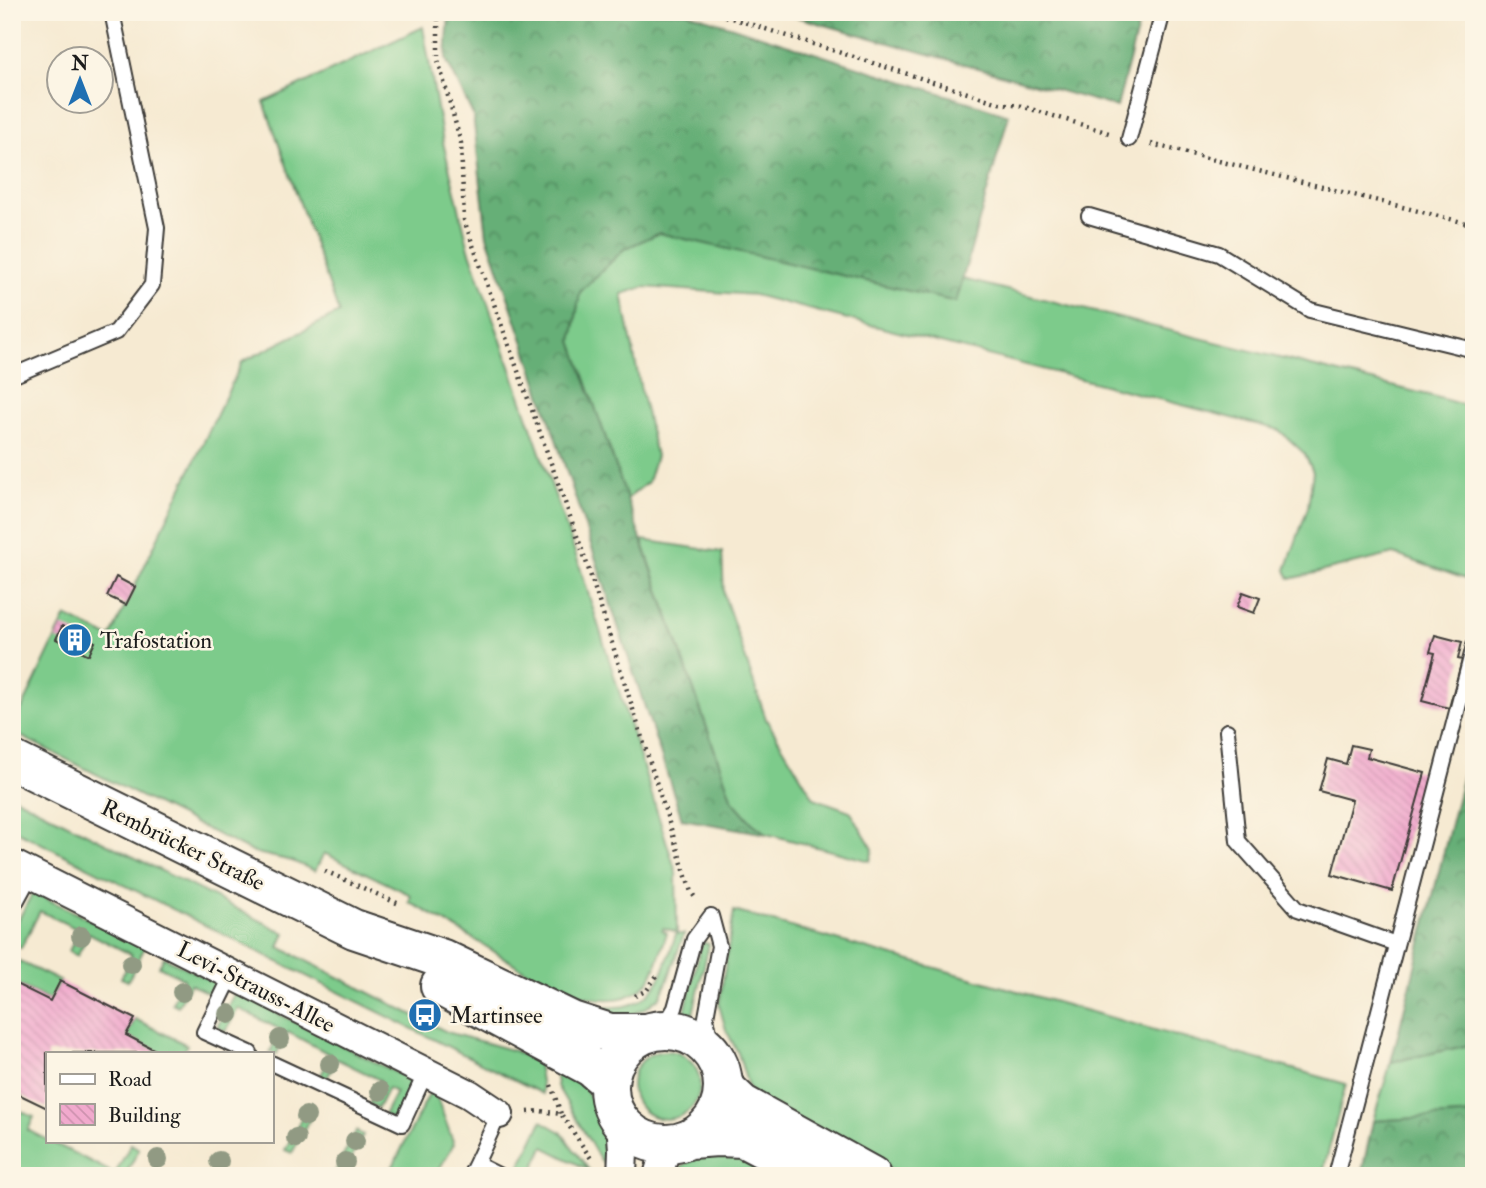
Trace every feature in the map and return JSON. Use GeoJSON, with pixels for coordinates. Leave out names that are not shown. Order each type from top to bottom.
{"type":"FeatureCollection","features":[{"type":"Feature","properties":{"kind":"main road","name":"Rembrücker Straße"},"geometry":{"type":"LineString","coordinates":[[12,760],[354,929],[434,982],[557,1047],[591,1067],[609,1082]]}},
{"type":"Feature","properties":{"kind":"main road","name":"Rembrücker Straße"},"geometry":{"type":"LineString","coordinates":[[354,929],[443,959],[572,1021],[610,1033],[678,1031],[698,1039],[742,1104],[872,1176]]}},
{"type":"Feature","properties":{"kind":"main road"},"geometry":{"type":"LineString","coordinates":[[654,1031],[629,1043],[614,1063],[609,1082],[612,1108],[621,1122],[638,1139],[672,1153],[717,1137],[743,1138],[817,1176]]}},
{"type":"Feature","properties":{"kind":"main road"},"geometry":{"type":"LineString","coordinates":[[672,1153],[705,1129],[715,1117],[721,1105],[718,1071]]}},
{"type":"Feature","properties":{"kind":"street","name":"Levi-Strauss-Allee"},"geometry":{"type":"LineString","coordinates":[[22,869],[469,1094],[499,1114]]}},
{"type":"Feature","properties":{"kind":"street"},"geometry":{"type":"LineString","coordinates":[[621,1122],[622,1176]]}},
{"type":"Feature","properties":{"kind":"lane"},"geometry":{"type":"LineString","coordinates":[[12,376],[116,332],[152,285],[157,228],[112,12]]}},
{"type":"Feature","properties":{"kind":"lane"},"geometry":{"type":"LineString","coordinates":[[1129,139],[1163,12]]}},
{"type":"Feature","properties":{"kind":"lane"},"geometry":{"type":"LineString","coordinates":[[1088,216],[1219,254],[1310,310],[1474,350]]}},
{"type":"Feature","properties":{"kind":"lane"},"geometry":{"type":"LineString","coordinates":[[1336,1176],[1474,646]]}},
{"type":"Feature","properties":{"kind":"lane"},"geometry":{"type":"LineString","coordinates":[[1227,731],[1238,841],[1298,909],[1396,944]]}},
{"type":"Feature","properties":{"kind":"lane"},"geometry":{"type":"LineString","coordinates":[[12,909],[22,869]]}},
{"type":"Feature","properties":{"kind":"lane"},"geometry":{"type":"LineString","coordinates":[[654,1031],[675,1008],[694,939],[710,916]]}},
{"type":"Feature","properties":{"kind":"lane"},"geometry":{"type":"LineString","coordinates":[[710,916],[719,946],[706,1017],[718,1071]]}},
{"type":"Feature","properties":{"kind":"lane"},"geometry":{"type":"LineString","coordinates":[[232,975],[204,1032],[248,1052]]}},
{"type":"Feature","properties":{"kind":"lane"},"geometry":{"type":"LineString","coordinates":[[273,1064],[402,1124],[426,1072]]}},
{"type":"Feature","properties":{"kind":"lane"},"geometry":{"type":"LineString","coordinates":[[499,1114],[473,1170],[500,1176]]}},
{"type":"Feature","properties":{"kind":"path"},"geometry":{"type":"LineString","coordinates":[[438,12],[438,60],[461,143],[464,220],[586,561],[691,892],[710,916]]}},
{"type":"Feature","properties":{"kind":"path"},"geometry":{"type":"LineString","coordinates":[[712,12],[999,103],[1021,106],[1129,139],[1474,225]]}},
{"type":"Feature","properties":{"kind":"path"},"geometry":{"type":"LineString","coordinates":[[635,996],[647,990],[660,967]]}},
{"type":"Feature","properties":{"kind":"path"},"geometry":{"type":"LineString","coordinates":[[499,1114],[541,1111],[561,1114],[596,1166]]}},
{"type":"Feature","properties":{"kind":"green space"},"geometry":{"type":"Polygon","coordinates":[[[449,12],[686,12],[1009,115],[956,302],[659,233],[624,249],[580,292],[572,341],[732,800],[752,823],[767,834],[682,819],[487,236],[473,115],[446,59],[449,12]]]}},
{"type":"Feature","properties":{"kind":"green space"},"geometry":{"type":"Polygon","coordinates":[[[779,12],[1142,12],[1117,107],[779,12]]]}},
{"type":"Feature","properties":{"kind":"green space"},"geometry":{"type":"Polygon","coordinates":[[[423,27],[443,142],[469,249],[580,567],[676,872],[677,932],[664,928],[662,930],[667,933],[651,978],[630,995],[608,999],[585,996],[560,988],[409,902],[411,895],[324,853],[315,871],[292,861],[252,852],[12,732],[12,714],[18,717],[66,616],[110,638],[242,362],[339,313],[264,102],[423,27]]]}},
{"type":"Feature","properties":{"kind":"green space"},"geometry":{"type":"Polygon","coordinates":[[[659,233],[956,301],[963,279],[1474,408],[1474,582],[1394,554],[1290,579],[1286,570],[1308,507],[1313,472],[1305,454],[1279,430],[754,295],[644,287],[622,294],[656,456],[648,482],[627,499],[572,341],[580,292],[624,249],[659,233]]]}},
{"type":"Feature","properties":{"kind":"green space"},"geometry":{"type":"Polygon","coordinates":[[[642,540],[722,552],[724,595],[766,719],[814,798],[850,811],[873,849],[870,861],[767,834],[752,823],[732,800],[642,540]]]}},
{"type":"Feature","properties":{"kind":"green space"},"geometry":{"type":"Polygon","coordinates":[[[1471,744],[1474,744],[1474,1044],[1391,1062],[1471,744]]]}},
{"type":"Feature","properties":{"kind":"green space"},"geometry":{"type":"Polygon","coordinates":[[[12,796],[285,933],[279,947],[447,1032],[515,1051],[538,1063],[543,1094],[12,829],[12,796]]]}},
{"type":"Feature","properties":{"kind":"green space"},"geometry":{"type":"Polygon","coordinates":[[[33,892],[145,947],[128,981],[121,978],[132,955],[89,933],[77,956],[69,951],[79,930],[40,911],[21,948],[12,944],[12,932],[33,892]]]}},
{"type":"Feature","properties":{"kind":"green space"},"geometry":{"type":"Polygon","coordinates":[[[734,911],[1346,1084],[1322,1176],[906,1176],[771,1112],[749,1090],[719,1005],[734,911]]]}},
{"type":"Feature","properties":{"kind":"green space"},"geometry":{"type":"Polygon","coordinates":[[[676,934],[684,934],[660,997],[631,1015],[617,1017],[592,1009],[625,1006],[646,996],[654,988],[665,968],[676,934]]]}},
{"type":"Feature","properties":{"kind":"green space"},"geometry":{"type":"Polygon","coordinates":[[[702,942],[709,944],[693,1014],[685,1011],[702,942]]]}},
{"type":"Feature","properties":{"kind":"green space"},"geometry":{"type":"Polygon","coordinates":[[[164,957],[218,984],[212,995],[190,984],[178,1006],[172,1003],[184,979],[159,966],[164,957]]]}},
{"type":"Feature","properties":{"kind":"green space"},"geometry":{"type":"Polygon","coordinates":[[[12,958],[60,981],[50,1001],[12,982],[12,958]]]}},
{"type":"Feature","properties":{"kind":"green space"},"geometry":{"type":"Polygon","coordinates":[[[235,992],[417,1083],[398,1122],[384,1115],[396,1092],[388,1088],[378,1108],[369,1104],[380,1080],[337,1059],[326,1080],[320,1077],[331,1055],[288,1032],[276,1055],[270,1052],[281,1030],[238,1008],[226,1031],[217,1027],[235,992]]]}},
{"type":"Feature","properties":{"kind":"green space"},"geometry":{"type":"Polygon","coordinates":[[[135,1019],[187,1045],[184,1052],[159,1052],[126,1036],[135,1019]]]}},
{"type":"Feature","properties":{"kind":"green space"},"geometry":{"type":"Polygon","coordinates":[[[1474,1044],[1474,1114],[1373,1121],[1391,1062],[1474,1044]]]}},
{"type":"Feature","properties":{"kind":"green space"},"geometry":{"type":"Polygon","coordinates":[[[666,1051],[679,1054],[690,1061],[697,1072],[700,1085],[697,1098],[690,1109],[679,1116],[666,1119],[653,1116],[642,1109],[635,1098],[632,1085],[635,1072],[642,1061],[653,1054],[666,1051]]]}},
{"type":"Feature","properties":{"kind":"green space"},"geometry":{"type":"Polygon","coordinates":[[[564,1064],[582,1080],[610,1144],[613,1174],[601,1161],[557,1086],[556,1076],[564,1064]]]}},
{"type":"Feature","properties":{"kind":"green space"},"geometry":{"type":"Polygon","coordinates":[[[431,1090],[437,1098],[454,1144],[435,1176],[388,1176],[431,1090]]]}},
{"type":"Feature","properties":{"kind":"green space"},"geometry":{"type":"Polygon","coordinates":[[[12,1107],[34,1117],[28,1130],[46,1139],[46,1142],[52,1142],[115,1174],[131,1144],[139,1149],[125,1176],[23,1176],[12,1170],[12,1107]]]}},
{"type":"Feature","properties":{"kind":"green space"},"geometry":{"type":"Polygon","coordinates":[[[307,1107],[314,1111],[292,1153],[285,1150],[307,1107]]]}},
{"type":"Feature","properties":{"kind":"green space"},"geometry":{"type":"Polygon","coordinates":[[[1474,1114],[1474,1176],[1361,1176],[1373,1121],[1474,1114]]]}},
{"type":"Feature","properties":{"kind":"green space"},"geometry":{"type":"Polygon","coordinates":[[[542,1121],[561,1132],[589,1170],[544,1147],[530,1176],[516,1174],[542,1121]]]}},
{"type":"Feature","properties":{"kind":"green space"},"geometry":{"type":"Polygon","coordinates":[[[356,1131],[363,1135],[342,1176],[334,1174],[356,1131]]]}},
{"type":"Feature","properties":{"kind":"green space"},"geometry":{"type":"Polygon","coordinates":[[[742,1152],[788,1176],[672,1176],[700,1154],[742,1152]]]}},
{"type":"Feature","properties":{"kind":"building"},"geometry":{"type":"Polygon","coordinates":[[[116,577],[135,587],[126,605],[107,596],[116,577]]]}},
{"type":"Feature","properties":{"kind":"building"},"geometry":{"type":"Polygon","coordinates":[[[1243,592],[1260,598],[1254,613],[1237,607],[1243,592]]]}},
{"type":"Feature","properties":{"kind":"building","name":"Trafostation"},"geometry":{"type":"Polygon","coordinates":[[[62,626],[95,642],[89,655],[56,639],[62,626]]]}},
{"type":"Feature","properties":{"kind":"building"},"geometry":{"type":"Polygon","coordinates":[[[1435,635],[1462,642],[1458,659],[1462,660],[1449,708],[1422,701],[1435,653],[1430,652],[1435,635]]]}},
{"type":"Feature","properties":{"kind":"building"},"geometry":{"type":"Polygon","coordinates":[[[1351,745],[1369,749],[1367,757],[1425,773],[1392,891],[1332,874],[1352,800],[1319,791],[1328,759],[1346,764],[1351,745]]]}},
{"type":"Feature","properties":{"kind":"building"},"geometry":{"type":"Polygon","coordinates":[[[60,981],[135,1019],[126,1035],[159,1052],[46,1052],[46,1108],[12,1091],[12,982],[50,1001],[60,981]]]}},
{"type":"Feature","properties":{"kind":"place","name":"Trafostation"},"geometry":{"type":"Point","coordinates":[75,640]}},
{"type":"Feature","properties":{"kind":"place","name":"Martinsee"},"geometry":{"type":"Point","coordinates":[425,1015]}}]}
